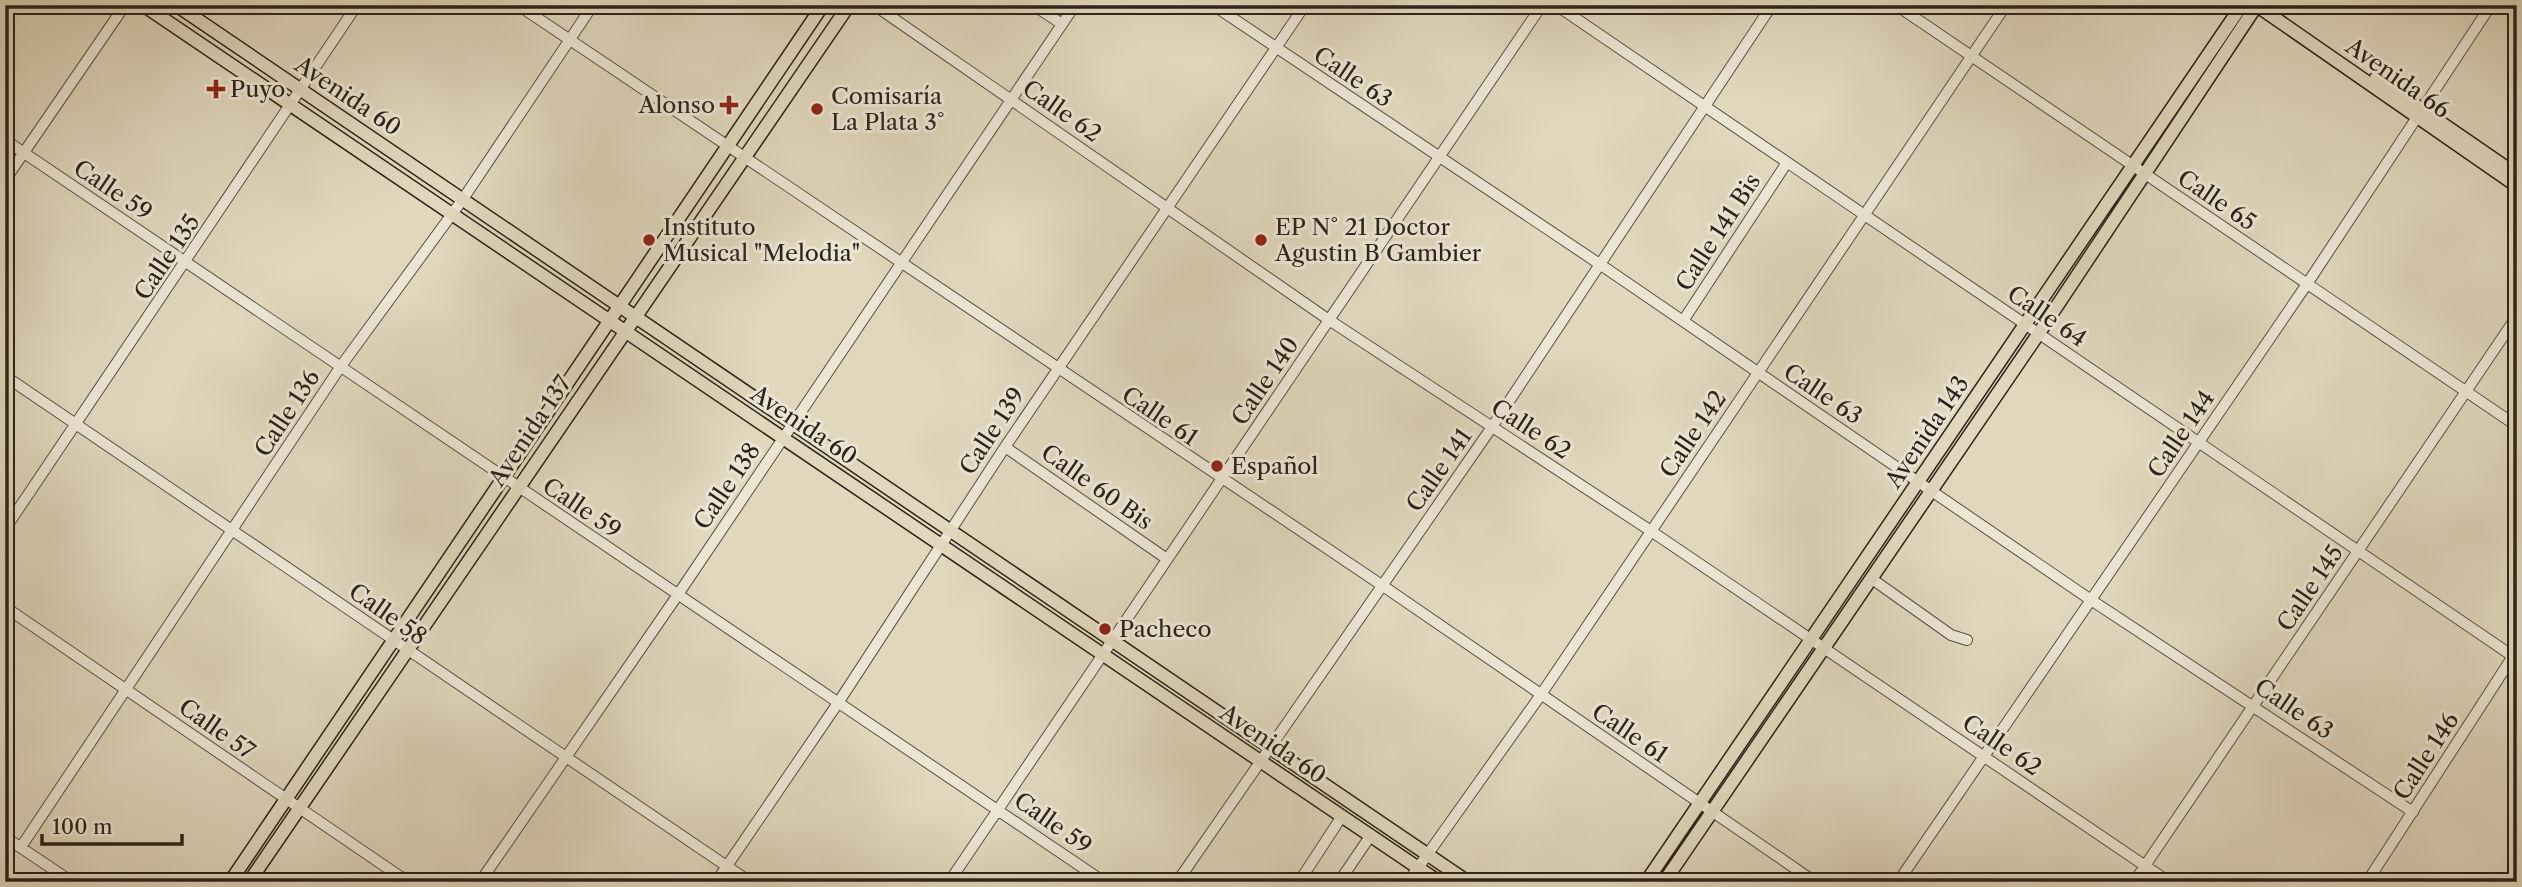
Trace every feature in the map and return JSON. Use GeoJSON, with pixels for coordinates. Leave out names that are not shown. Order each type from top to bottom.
{"type":"FeatureCollection","features":[{"type":"Feature","properties":{"kind":"main road","name":"Avenida 60"},"geometry":{"type":"LineString","coordinates":[[143,5],[625,328],[1439,882]]}},
{"type":"Feature","properties":{"kind":"main road","name":"Avenida 60"},"geometry":{"type":"LineString","coordinates":[[176,5],[1468,882]]}},
{"type":"Feature","properties":{"kind":"main road","name":"Avenida 137"},"geometry":{"type":"LineString","coordinates":[[230,882],[823,5]]}},
{"type":"Feature","properties":{"kind":"main road","name":"Avenida 137"},"geometry":{"type":"LineString","coordinates":[[248,882],[625,328],[849,5]]}},
{"type":"Feature","properties":{"kind":"main road","name":"Avenida 143"},"geometry":{"type":"LineString","coordinates":[[1664,882],[2039,333],[2242,5]]}},
{"type":"Feature","properties":{"kind":"main road","name":"Avenida 143"},"geometry":{"type":"LineString","coordinates":[[1646,882],[2026,325],[2257,5]]}},
{"type":"Feature","properties":{"kind":"main road","name":"Avenida 66"},"geometry":{"type":"LineString","coordinates":[[2257,5],[2517,174]]}},
{"type":"Feature","properties":{"kind":"main road","name":"Avenida 66"},"geometry":{"type":"LineString","coordinates":[[2270,5],[2517,186]]}},
{"type":"Feature","properties":{"kind":"street"},"geometry":{"type":"LineString","coordinates":[[5,180],[125,5]]}},
{"type":"Feature","properties":{"kind":"street","name":"Calle 135"},"geometry":{"type":"LineString","coordinates":[[5,529],[187,263],[357,5]]}},
{"type":"Feature","properties":{"kind":"street","name":"Calle 61"},"geometry":{"type":"LineString","coordinates":[[518,5],[1221,480],[1383,586],[1815,882]]}},
{"type":"Feature","properties":{"kind":"street","name":"Calle 136"},"geometry":{"type":"LineString","coordinates":[[21,847],[128,690],[341,366],[463,199],[593,5]]}},
{"type":"Feature","properties":{"kind":"street","name":"Calle 62"},"geometry":{"type":"LineString","coordinates":[[874,5],[1329,320],[1651,531],[2169,882]]}},
{"type":"Feature","properties":{"kind":"street"},"geometry":{"type":"LineString","coordinates":[[1033,5],[1062,24]]}},
{"type":"Feature","properties":{"kind":"street","name":"Calle 138"},"geometry":{"type":"LineString","coordinates":[[480,882],[677,596],[1075,5]]}},
{"type":"Feature","properties":{"kind":"street","name":"Calle 63"},"geometry":{"type":"LineString","coordinates":[[1213,5],[1601,265],[2091,600],[2413,812]]}},
{"type":"Feature","properties":{"kind":"street","name":"Calle 139"},"geometry":{"type":"LineString","coordinates":[[716,882],[838,703],[1057,369],[1305,5]]}},
{"type":"Feature","properties":{"kind":"street","name":"Calle 140"},"geometry":{"type":"LineString","coordinates":[[949,882],[1542,5]]}},
{"type":"Feature","properties":{"kind":"street","name":"Calle 64"},"geometry":{"type":"LineString","coordinates":[[1556,5],[1786,164],[2516,655]]}},
{"type":"Feature","properties":{"kind":"street","name":"Calle 141"},"geometry":{"type":"LineString","coordinates":[[1177,882],[1492,427],[1772,5]]}},
{"type":"Feature","properties":{"kind":"street","name":"Calle 65"},"geometry":{"type":"LineString","coordinates":[[1896,5],[2517,426]]}},
{"type":"Feature","properties":{"kind":"street","name":"Calle 142"},"geometry":{"type":"LineString","coordinates":[[1408,882],[1540,696],[2006,5]]}},
{"type":"Feature","properties":{"kind":"street","name":"Calle 144"},"geometry":{"type":"LineString","coordinates":[[1899,882],[2307,284],[2491,5]]}},
{"type":"Feature","properties":{"kind":"street","name":"Calle 59"},"geometry":{"type":"LineString","coordinates":[[5,140],[1104,882]]}},
{"type":"Feature","properties":{"kind":"street","name":"Calle 141 Bis"},"geometry":{"type":"LineString","coordinates":[[1683,321],[1786,164]]}},
{"type":"Feature","properties":{"kind":"street","name":"Calle 145"},"geometry":{"type":"LineString","coordinates":[[2134,882],[2517,316]]}},
{"type":"Feature","properties":{"kind":"street","name":"Calle 58"},"geometry":{"type":"LineString","coordinates":[[5,376],[750,882]]}},
{"type":"Feature","properties":{"kind":"street","name":"Calle 60 Bis"},"geometry":{"type":"LineString","coordinates":[[1005,447],[1167,559]]}},
{"type":"Feature","properties":{"kind":"street"},"geometry":{"type":"LineString","coordinates":[[1872,579],[1951,635],[1967,640]]}},
{"type":"Feature","properties":{"kind":"street","name":"Calle 57"},"geometry":{"type":"LineString","coordinates":[[5,607],[408,882]]}},
{"type":"Feature","properties":{"kind":"street","name":"Calle 146"},"geometry":{"type":"LineString","coordinates":[[2367,882],[2516,655]]}},
{"type":"Feature","properties":{"kind":"street"},"geometry":{"type":"LineString","coordinates":[[1299,882],[1342,816]]}},
{"type":"Feature","properties":{"kind":"street"},"geometry":{"type":"LineString","coordinates":[[1339,882],[1371,835]]}},
{"type":"Feature","properties":{"kind":"street"},"geometry":{"type":"LineString","coordinates":[[5,837],[72,882]]}},
{"type":"Feature","properties":{"kind":"place","name":"Puyo"},"geometry":{"type":"Point","coordinates":[216,89]}},
{"type":"Feature","properties":{"kind":"place","name":"Alonso"},"geometry":{"type":"Point","coordinates":[729,105]}},
{"type":"Feature","properties":{"kind":"place","name":"Comisaría La Plata 3°"},"geometry":{"type":"Point","coordinates":[817,109]}},
{"type":"Feature","properties":{"kind":"place","name":"Instituto Musical \"Melodia\""},"geometry":{"type":"Point","coordinates":[649,240]}},
{"type":"Feature","properties":{"kind":"place","name":"EP N° 21 Doctor Agustin B Gambier"},"geometry":{"type":"Point","coordinates":[1261,240]}},
{"type":"Feature","properties":{"kind":"place","name":"Español"},"geometry":{"type":"Point","coordinates":[1217,466]}},
{"type":"Feature","properties":{"kind":"place","name":"Pacheco"},"geometry":{"type":"Point","coordinates":[1105,629]}}]}
